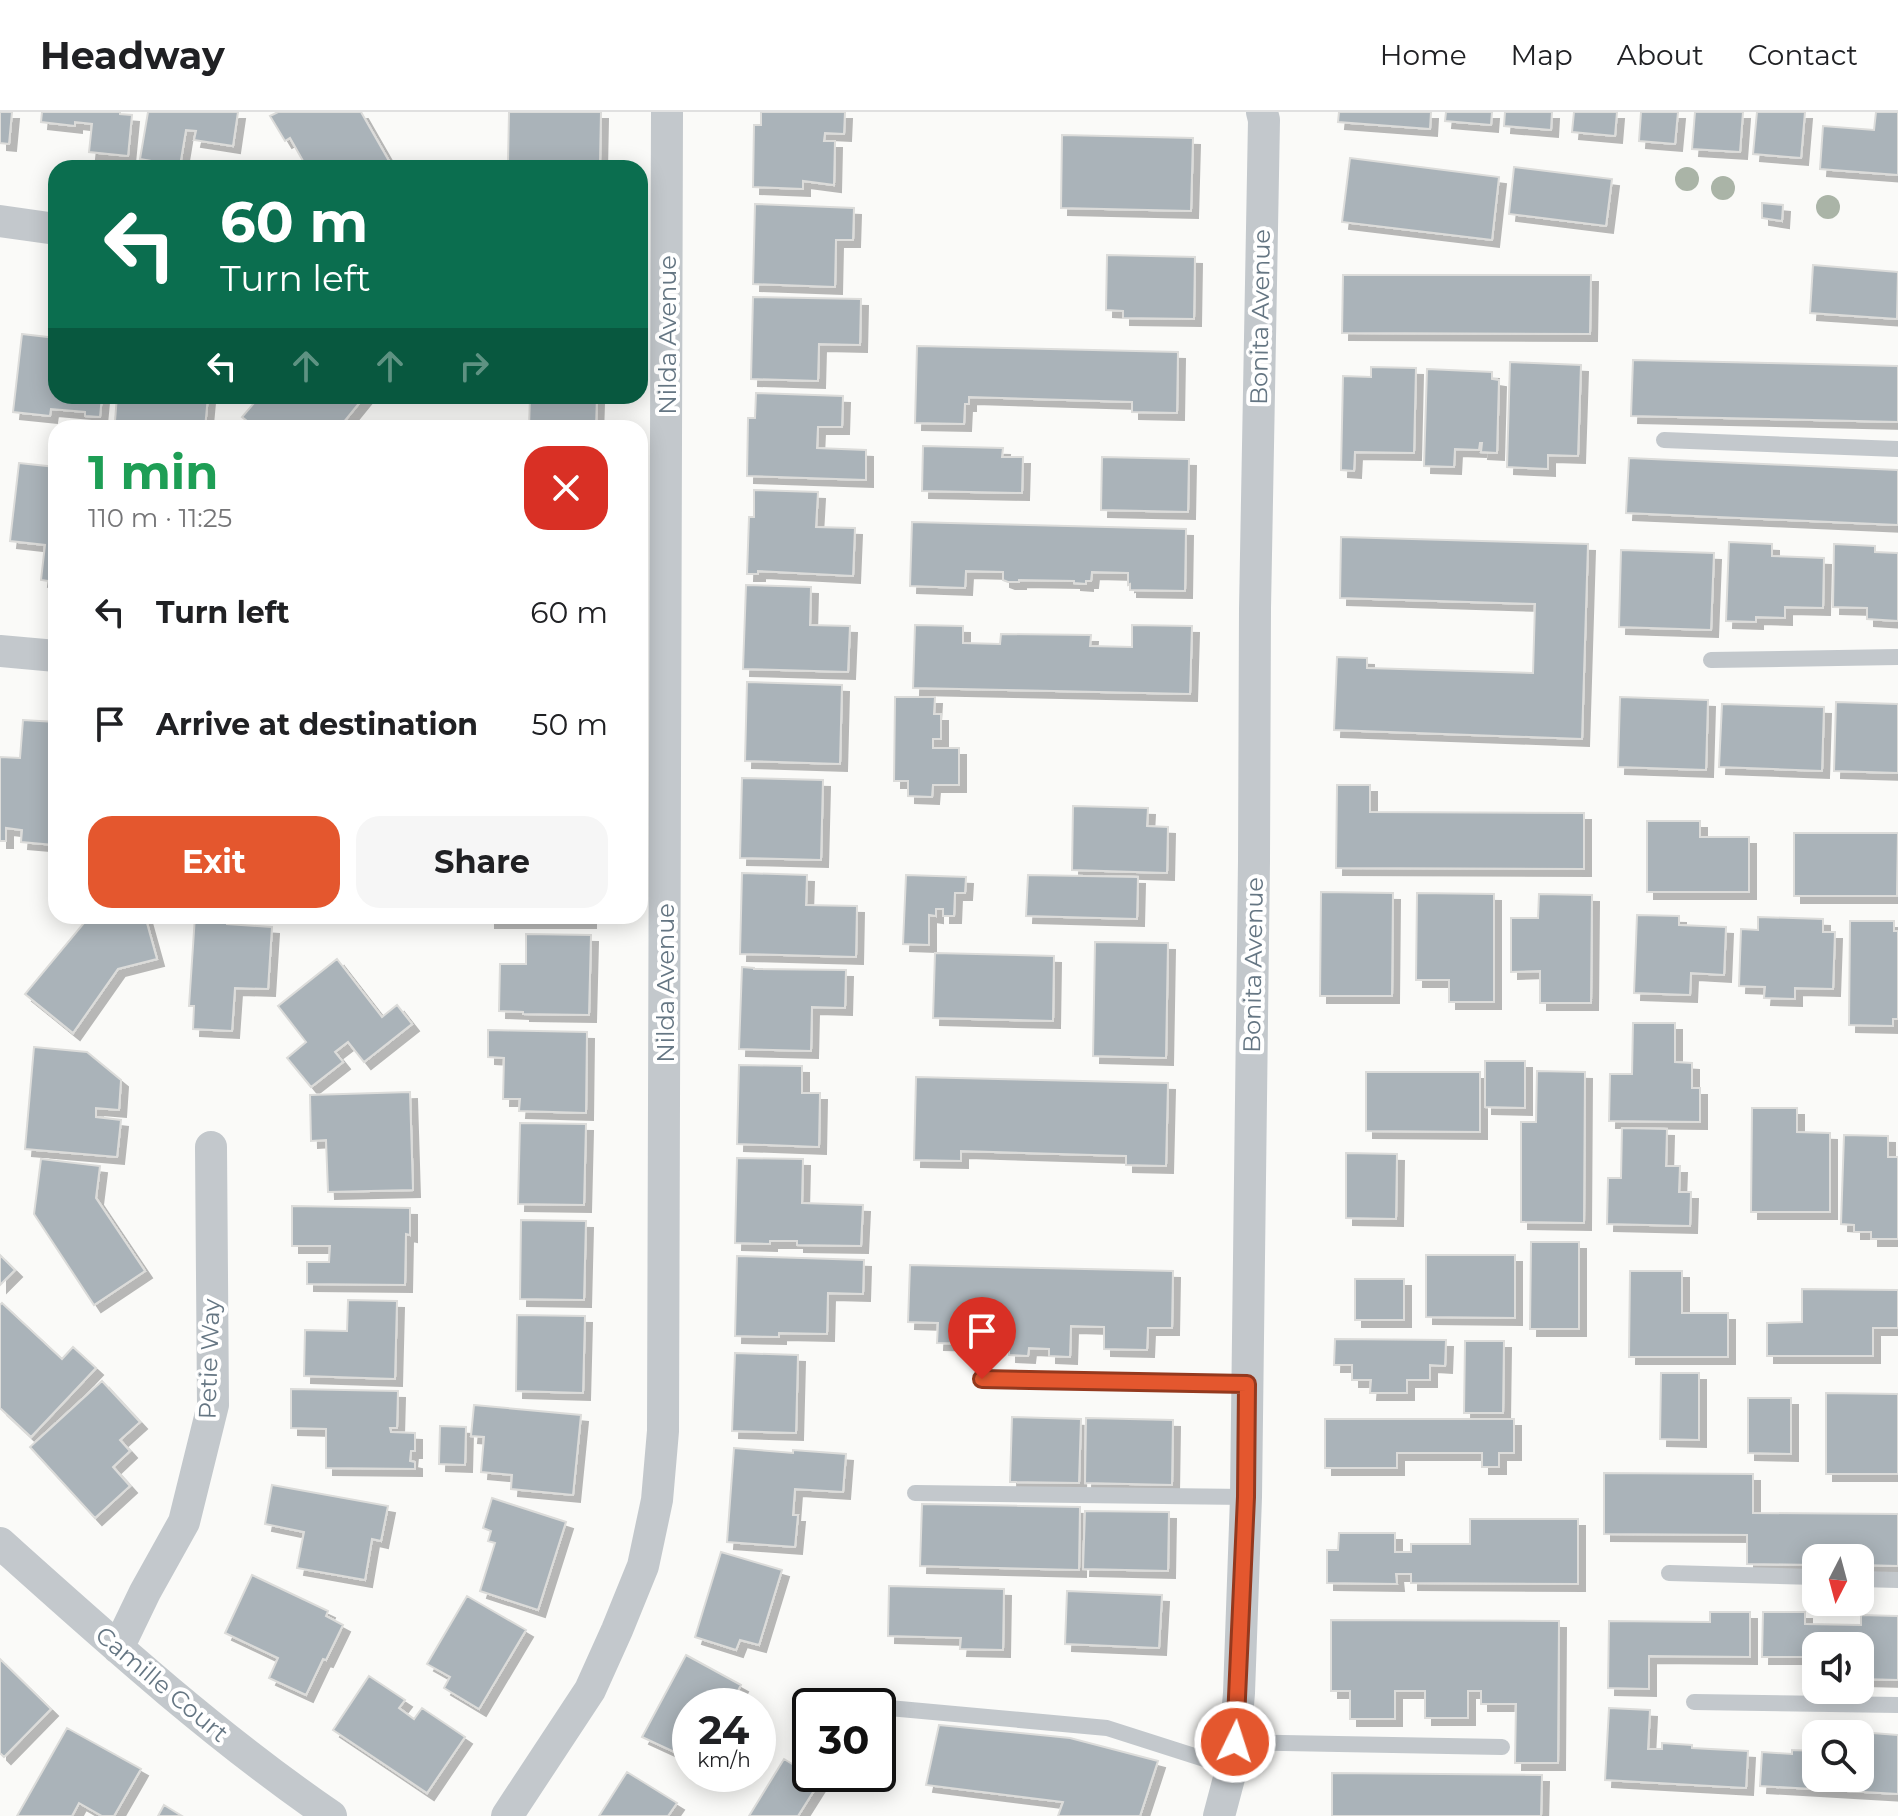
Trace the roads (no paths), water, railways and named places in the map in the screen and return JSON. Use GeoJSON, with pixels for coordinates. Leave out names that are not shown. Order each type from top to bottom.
{"type":"FeatureCollection","features":[{"type":"Feature","properties":{"kind":"street","name":"Nilda Avenue"},"geometry":{"type":"LineString","coordinates":[[507,1816],[590,1690],[643,1566],[657,1500],[663,1431],[667,112]]}},
{"type":"Feature","properties":{"kind":"street","name":"Bonita Avenue"},"geometry":{"type":"LineString","coordinates":[[1219,1816],[1234,1752],[1246,1497],[1262,112]]}},
{"type":"Feature","properties":{"kind":"street"},"geometry":{"type":"LineString","coordinates":[[0,221],[48,228]]}},
{"type":"Feature","properties":{"kind":"street"},"geometry":{"type":"LineString","coordinates":[[0,651],[48,655]]}},
{"type":"Feature","properties":{"kind":"street","name":"Petie Way"},"geometry":{"type":"LineString","coordinates":[[118,1648],[184,1522],[213,1405],[211,1147]]}},
{"type":"Feature","properties":{"kind":"street","name":"Camille Court"},"geometry":{"type":"LineString","coordinates":[[0,1543],[118,1648],[279,1780],[331,1816]]}},
{"type":"Feature","properties":{"kind":"lane"},"geometry":{"type":"LineString","coordinates":[[1664,440],[1898,449]]}},
{"type":"Feature","properties":{"kind":"lane"},"geometry":{"type":"LineString","coordinates":[[1711,660],[1898,657]]}},
{"type":"Feature","properties":{"kind":"lane"},"geometry":{"type":"LineString","coordinates":[[982,1379],[1247,1384]]}},
{"type":"Feature","properties":{"kind":"lane"},"geometry":{"type":"LineString","coordinates":[[915,1493],[1246,1497]]}},
{"type":"Feature","properties":{"kind":"lane"},"geometry":{"type":"LineString","coordinates":[[1669,1573],[1802,1577]]}},
{"type":"Feature","properties":{"kind":"lane"},"geometry":{"type":"LineString","coordinates":[[1874,1579],[1898,1580]]}},
{"type":"Feature","properties":{"kind":"lane"},"geometry":{"type":"LineString","coordinates":[[1694,1702],[1898,1705]]}},
{"type":"Feature","properties":{"kind":"lane"},"geometry":{"type":"LineString","coordinates":[[896,1709],[1107,1728],[1204,1759],[1234,1752],[1502,1747]]}}]}
